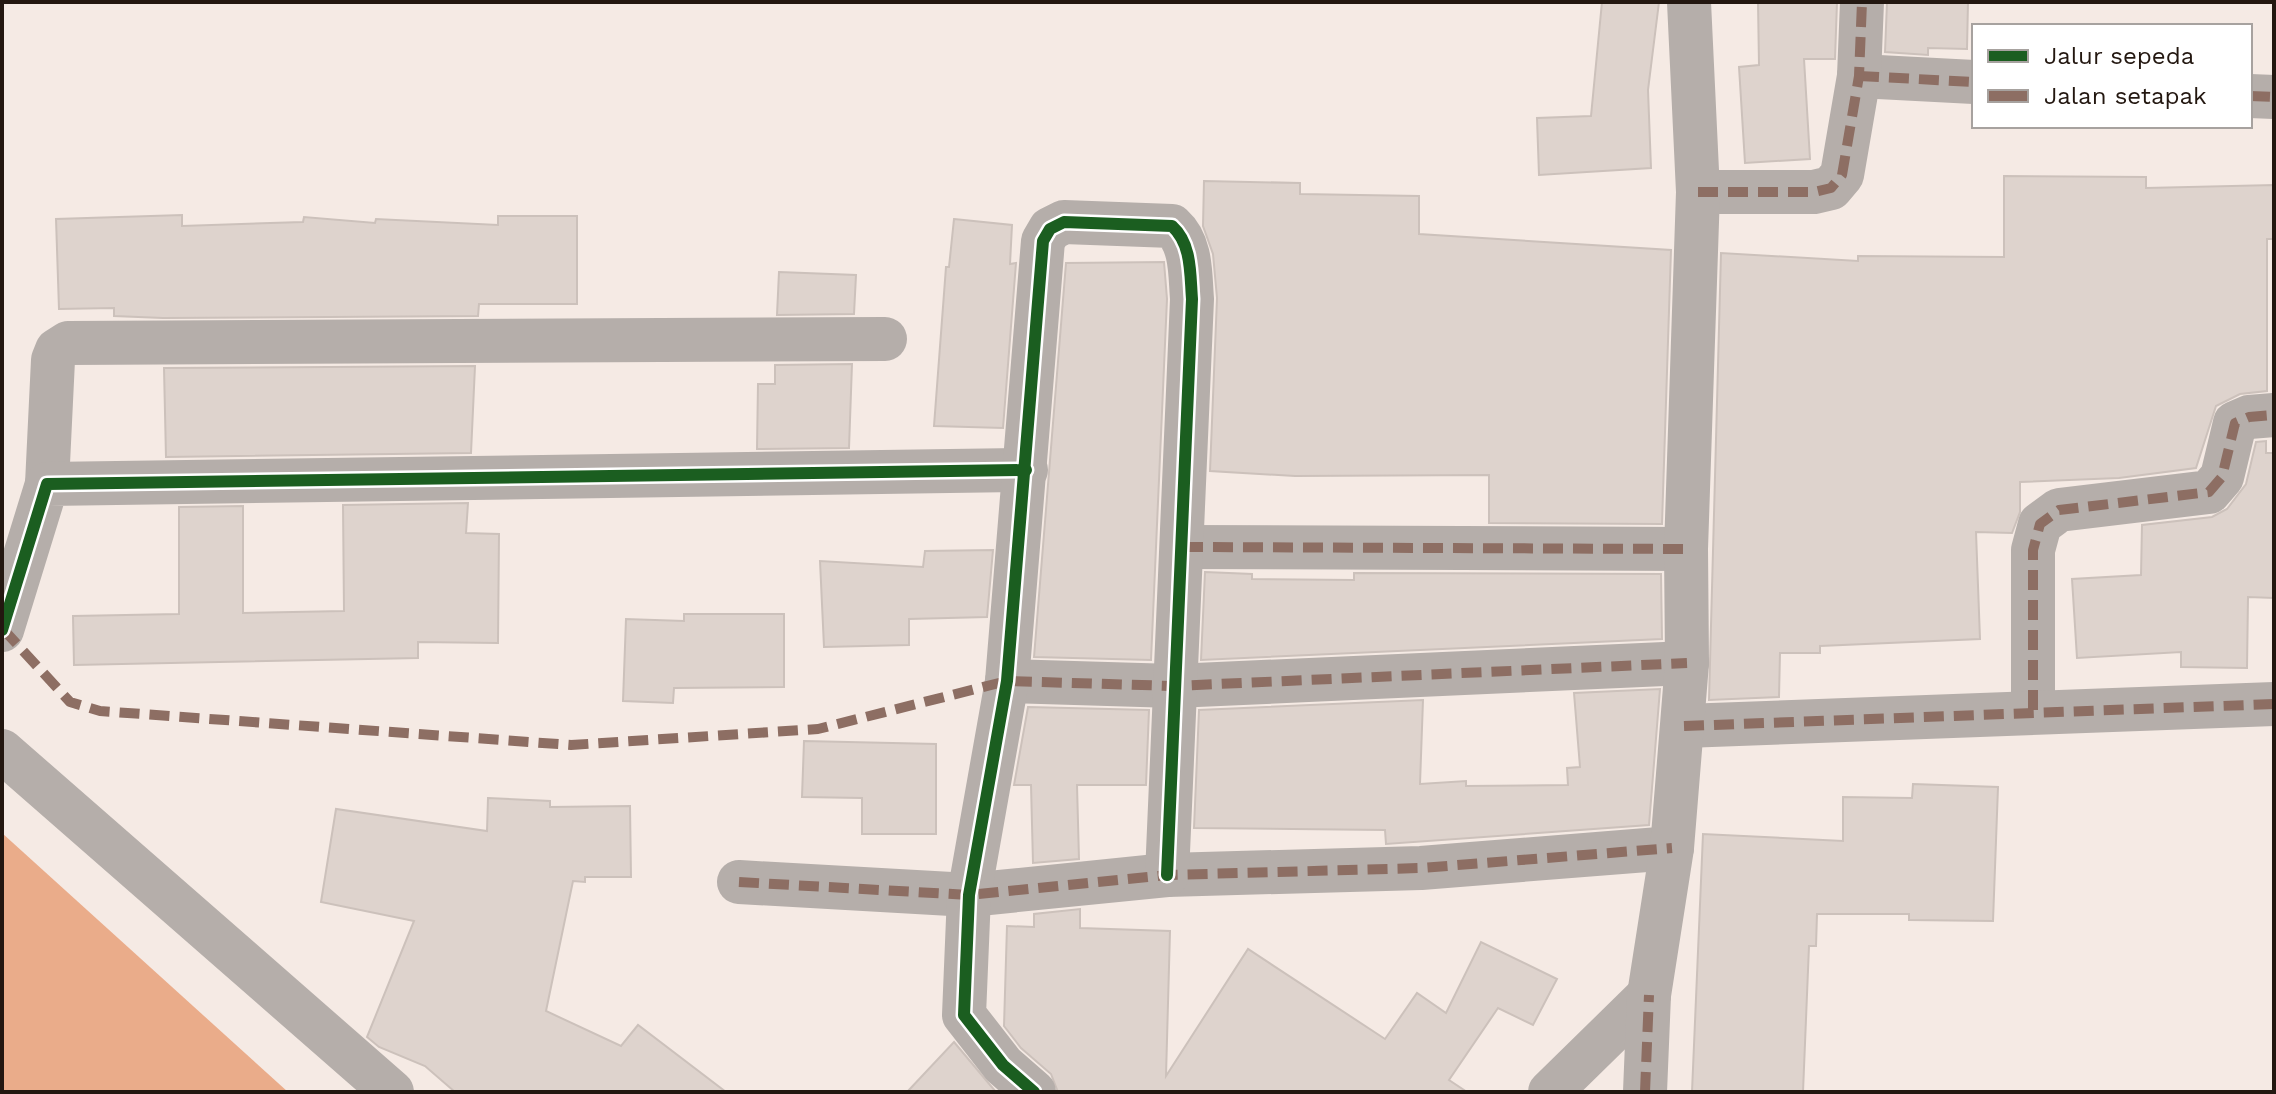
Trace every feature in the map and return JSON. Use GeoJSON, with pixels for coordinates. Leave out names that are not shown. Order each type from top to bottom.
{"type":"FeatureCollection","features":[{"type":"Feature","properties":{"kind":"street"},"geometry":{"type":"LineString","coordinates":[[1645,1092],[1649,995],[1672,848],[1687,663],[1686,549],[1698,192],[1689,2]]}},
{"type":"Feature","properties":{"kind":"street"},"geometry":{"type":"LineString","coordinates":[[1698,192],[1814,192],[1831,188],[1842,175],[1859,76],[1862,2]]}},
{"type":"Feature","properties":{"kind":"street"},"geometry":{"type":"LineString","coordinates":[[1859,76],[1972,82]]}},
{"type":"Feature","properties":{"kind":"street"},"geometry":{"type":"LineString","coordinates":[[2252,96],[2274,97]]}},
{"type":"Feature","properties":{"kind":"street"},"geometry":{"type":"LineString","coordinates":[[1034,1092],[1003,1065],[964,1015],[969,895],[1007,681],[1043,241],[1050,229],[1064,222],[1172,226],[1183,236],[1192,299],[1167,875]]}},
{"type":"Feature","properties":{"kind":"street"},"geometry":{"type":"LineString","coordinates":[[2,630],[47,484],[53,360],[57,350],[68,343],[885,339]]}},
{"type":"Feature","properties":{"kind":"street"},"geometry":{"type":"LineString","coordinates":[[2033,710],[2033,550],[2040,524],[2059,510],[2209,492],[2222,477],[2235,423],[2249,417],[2274,415]]}},
{"type":"Feature","properties":{"kind":"street"},"geometry":{"type":"LineString","coordinates":[[47,484],[1026,470]]}},
{"type":"Feature","properties":{"kind":"street"},"geometry":{"type":"LineString","coordinates":[[1183,547],[1686,549]]}},
{"type":"Feature","properties":{"kind":"street"},"geometry":{"type":"LineString","coordinates":[[1007,681],[1174,686],[1687,663]]}},
{"type":"Feature","properties":{"kind":"street"},"geometry":{"type":"LineString","coordinates":[[1684,726],[2033,710],[2274,704]]}},
{"type":"Feature","properties":{"kind":"street"},"geometry":{"type":"LineString","coordinates":[[2,751],[392,1092]]}},
{"type":"Feature","properties":{"kind":"street"},"geometry":{"type":"LineString","coordinates":[[739,882],[969,895],[1167,875],[1421,868],[1672,848]]}},
{"type":"Feature","properties":{"kind":"street"},"geometry":{"type":"LineString","coordinates":[[1550,1092],[1649,995]]}},
{"type":"Feature","properties":{"kind":"shaded area"},"geometry":{"type":"Polygon","coordinates":[[[2,833],[288,1092],[2,1092],[2,833]]]}},
{"type":"Feature","properties":{"kind":"building"},"geometry":{"type":"Polygon","coordinates":[[[1602,2],[1659,2],[1648,90],[1651,168],[1539,175],[1537,118],[1591,116],[1602,2]]]}},
{"type":"Feature","properties":{"kind":"building"},"geometry":{"type":"Polygon","coordinates":[[[1758,2],[1837,2],[1835,59],[1804,59],[1810,159],[1745,163],[1739,67],[1759,65],[1758,2]]]}},
{"type":"Feature","properties":{"kind":"building"},"geometry":{"type":"Polygon","coordinates":[[[1887,2],[1968,2],[1967,49],[1928,48],[1928,55],[1885,52],[1887,2]]]}},
{"type":"Feature","properties":{"kind":"building"},"geometry":{"type":"Polygon","coordinates":[[[2004,176],[2146,177],[2146,188],[2274,185],[2274,239],[2267,239],[2267,391],[2240,394],[2216,406],[2196,468],[2119,478],[2020,482],[2020,512],[2012,533],[1976,532],[1980,639],[1820,646],[1820,653],[1780,653],[1779,697],[1709,700],[1721,253],[1858,261],[1858,256],[2004,257],[2004,176]]]}},
{"type":"Feature","properties":{"kind":"building"},"geometry":{"type":"Polygon","coordinates":[[[1204,181],[1300,183],[1300,194],[1419,196],[1419,234],[1671,250],[1662,524],[1489,523],[1489,475],[1295,476],[1210,471],[1217,298],[1213,254],[1203,226],[1204,181]]]}},
{"type":"Feature","properties":{"kind":"building"},"geometry":{"type":"Polygon","coordinates":[[[182,215],[182,226],[303,222],[304,217],[375,223],[376,219],[498,225],[498,216],[577,216],[577,304],[479,304],[478,316],[163,318],[114,316],[114,308],[59,309],[56,219],[182,215]]]}},
{"type":"Feature","properties":{"kind":"building"},"geometry":{"type":"Polygon","coordinates":[[[954,219],[1012,225],[1010,264],[1016,263],[1003,428],[934,426],[946,267],[949,267],[954,219]]]}},
{"type":"Feature","properties":{"kind":"building"},"geometry":{"type":"Polygon","coordinates":[[[1164,262],[1167,299],[1151,660],[1034,657],[1066,263],[1164,262]]]}},
{"type":"Feature","properties":{"kind":"building"},"geometry":{"type":"Polygon","coordinates":[[[779,272],[856,275],[854,314],[777,315],[779,272]]]}},
{"type":"Feature","properties":{"kind":"building"},"geometry":{"type":"Polygon","coordinates":[[[852,364],[849,448],[757,449],[758,384],[775,384],[775,365],[852,364]]]}},
{"type":"Feature","properties":{"kind":"building"},"geometry":{"type":"Polygon","coordinates":[[[475,366],[471,453],[166,457],[164,368],[475,366]]]}},
{"type":"Feature","properties":{"kind":"building"},"geometry":{"type":"Polygon","coordinates":[[[2266,441],[2266,453],[2274,453],[2274,598],[2248,597],[2247,668],[2181,667],[2181,652],[2077,658],[2072,579],[2141,575],[2142,525],[2212,517],[2227,509],[2246,484],[2256,442],[2266,441]]]}},
{"type":"Feature","properties":{"kind":"building"},"geometry":{"type":"Polygon","coordinates":[[[468,503],[466,533],[499,534],[498,643],[418,642],[418,658],[74,665],[73,616],[179,614],[179,507],[243,506],[243,613],[344,611],[343,505],[468,503]]]}},
{"type":"Feature","properties":{"kind":"building"},"geometry":{"type":"Polygon","coordinates":[[[993,550],[987,617],[909,619],[909,645],[824,647],[820,561],[923,567],[925,551],[993,550]]]}},
{"type":"Feature","properties":{"kind":"building"},"geometry":{"type":"Polygon","coordinates":[[[1205,572],[1252,574],[1252,579],[1354,580],[1354,573],[1661,574],[1662,639],[1201,660],[1205,572]]]}},
{"type":"Feature","properties":{"kind":"building"},"geometry":{"type":"Polygon","coordinates":[[[684,614],[784,614],[784,687],[674,688],[673,703],[623,701],[626,619],[684,621],[684,614]]]}},
{"type":"Feature","properties":{"kind":"building"},"geometry":{"type":"Polygon","coordinates":[[[1660,689],[1649,825],[1386,844],[1385,830],[1194,828],[1199,710],[1423,700],[1420,784],[1466,781],[1466,786],[1568,785],[1567,768],[1580,767],[1574,693],[1660,689]]]}},
{"type":"Feature","properties":{"kind":"building"},"geometry":{"type":"Polygon","coordinates":[[[1028,707],[1149,710],[1146,785],[1077,785],[1079,859],[1033,863],[1031,785],[1014,785],[1028,707]]]}},
{"type":"Feature","properties":{"kind":"building"},"geometry":{"type":"Polygon","coordinates":[[[804,741],[936,744],[936,834],[862,834],[862,798],[802,797],[804,741]]]}},
{"type":"Feature","properties":{"kind":"building"},"geometry":{"type":"Polygon","coordinates":[[[1913,784],[1998,787],[1993,921],[1909,920],[1909,914],[1817,914],[1816,946],[1809,946],[1803,1092],[1692,1092],[1703,834],[1843,841],[1843,797],[1912,798],[1913,784]]]}},
{"type":"Feature","properties":{"kind":"building"},"geometry":{"type":"Polygon","coordinates":[[[488,798],[550,801],[550,807],[630,806],[631,877],[585,877],[585,882],[573,881],[546,1011],[621,1046],[638,1025],[726,1092],[455,1092],[425,1066],[379,1047],[367,1037],[414,921],[321,902],[336,809],[487,831],[488,798]]]}},
{"type":"Feature","properties":{"kind":"building"},"geometry":{"type":"Polygon","coordinates":[[[1080,909],[1080,928],[1170,931],[1166,1076],[1248,949],[1385,1039],[1417,993],[1446,1013],[1481,942],[1557,979],[1533,1025],[1498,1008],[1449,1080],[1467,1092],[1058,1092],[1051,1074],[1021,1048],[1004,1026],[1007,926],[1034,927],[1034,914],[1080,909]]]}},
{"type":"Feature","properties":{"kind":"building"},"geometry":{"type":"Polygon","coordinates":[[[954,1042],[996,1092],[907,1092],[954,1042]]]}},
{"type":"Feature","properties":{"kind":"marked path"},"geometry":{"type":"LineString","coordinates":[[1698,192],[1814,192],[1831,188],[1842,175],[1859,76],[1862,2]]}},
{"type":"Feature","properties":{"kind":"marked path"},"geometry":{"type":"LineString","coordinates":[[1859,76],[1972,82]]}},
{"type":"Feature","properties":{"kind":"marked path"},"geometry":{"type":"LineString","coordinates":[[2252,96],[2274,97]]}},
{"type":"Feature","properties":{"kind":"marked path"},"geometry":{"type":"LineString","coordinates":[[2033,710],[2033,550],[2040,524],[2059,510],[2209,492],[2222,477],[2235,423],[2249,417],[2274,415]]}},
{"type":"Feature","properties":{"kind":"marked path"},"geometry":{"type":"LineString","coordinates":[[1183,547],[1686,549]]}},
{"type":"Feature","properties":{"kind":"marked path"},"geometry":{"type":"LineString","coordinates":[[3,629],[70,702],[100,711],[571,745],[818,729],[1007,681],[1174,686],[1687,663]]}},
{"type":"Feature","properties":{"kind":"marked path"},"geometry":{"type":"LineString","coordinates":[[1684,726],[2274,704]]}},
{"type":"Feature","properties":{"kind":"marked path"},"geometry":{"type":"LineString","coordinates":[[739,882],[969,895],[1167,875],[1421,868],[1672,848]]}},
{"type":"Feature","properties":{"kind":"marked path"},"geometry":{"type":"LineString","coordinates":[[1645,1092],[1649,995]]}},
{"type":"Feature","properties":{"kind":"cycle path"},"geometry":{"type":"LineString","coordinates":[[1034,1092],[1003,1065],[964,1015],[969,895],[1007,681],[1043,241],[1050,229],[1064,222],[1172,226],[1179,233],[1189,260],[1192,299],[1167,875]]}},
{"type":"Feature","properties":{"kind":"cycle path"},"geometry":{"type":"LineString","coordinates":[[2,630],[47,484],[1026,470]]}}]}
